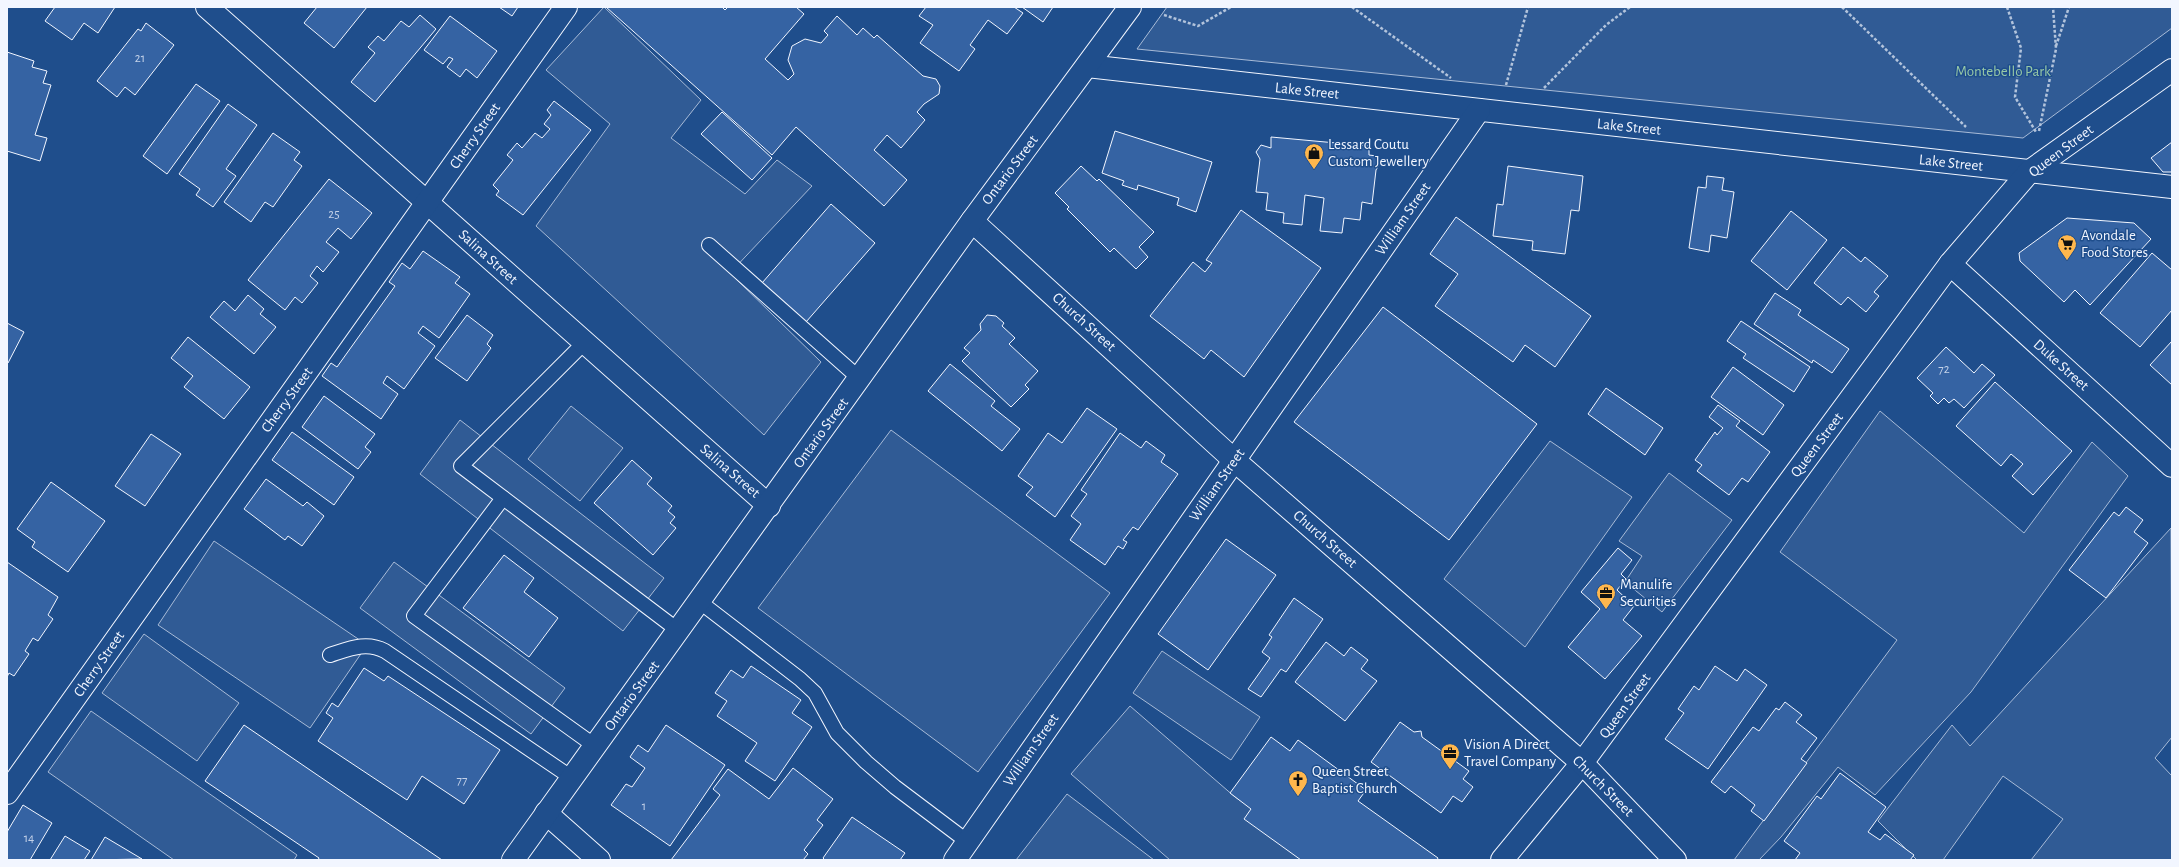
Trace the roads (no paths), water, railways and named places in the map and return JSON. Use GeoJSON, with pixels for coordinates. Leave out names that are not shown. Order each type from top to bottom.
{"type":"FeatureCollection","features":[{"type":"Feature","properties":{"kind":"street","name":"Salina Street"},"geometry":{"type":"LineString","coordinates":[[207,7],[769,506]]}},
{"type":"Feature","properties":{"kind":"street","name":"Cherry Street"},"geometry":{"type":"LineString","coordinates":[[7,793],[566,7]]}},
{"type":"Feature","properties":{"kind":"street","name":"Ontario Street"},"geometry":{"type":"LineString","coordinates":[[513,860],[769,506],[972,221],[1130,7]]}},
{"type":"Feature","properties":{"kind":"street","name":"Lake Street"},"geometry":{"type":"LineString","coordinates":[[1087,66],[2172,187]]}},
{"type":"Feature","properties":{"kind":"street","name":"Queen Street"},"geometry":{"type":"LineString","coordinates":[[1502,860],[1582,763],[1950,264],[2030,171],[2172,70]]}},
{"type":"Feature","properties":{"kind":"street","name":"William Street"},"geometry":{"type":"LineString","coordinates":[[956,860],[1234,460],[1499,112]]}},
{"type":"Feature","properties":{"kind":"street","name":"Church Street"},"geometry":{"type":"LineString","coordinates":[[972,221],[1234,460],[1582,763],[1675,860]]}},
{"type":"Feature","properties":{"kind":"street","name":"Duke Street"},"geometry":{"type":"LineString","coordinates":[[1950,264],[2172,466]]}},
{"type":"Feature","properties":{"kind":"street"},"geometry":{"type":"LineString","coordinates":[[546,813],[599,860]]}},
{"type":"Feature","properties":{"kind":"lane"},"geometry":{"type":"LineString","coordinates":[[709,245],[860,379]]}},
{"type":"Feature","properties":{"kind":"lane"},"geometry":{"type":"LineString","coordinates":[[585,342],[461,466],[679,631]]}},
{"type":"Feature","properties":{"kind":"lane"},"geometry":{"type":"LineString","coordinates":[[503,498],[414,616],[595,746]]}},
{"type":"Feature","properties":{"kind":"lane"},"geometry":{"type":"LineString","coordinates":[[700,602],[800,679],[815,694],[838,733],[866,762],[894,787],[968,842]]}},
{"type":"Feature","properties":{"kind":"lane"},"geometry":{"type":"LineString","coordinates":[[330,655],[364,645],[372,645],[385,651],[572,778]]}},
{"type":"Feature","properties":{"kind":"place","name":"Lessard Coutu Custom Jewellery"},"geometry":{"type":"Point","coordinates":[1314,170]}},
{"type":"Feature","properties":{"kind":"place","name":"Avondale Food Stores"},"geometry":{"type":"Point","coordinates":[2067,261]}},
{"type":"Feature","properties":{"kind":"place","name":"Manulife Securities"},"geometry":{"type":"Point","coordinates":[1606,610]}},
{"type":"Feature","properties":{"kind":"place","name":"Vision A Direct Travel Company"},"geometry":{"type":"Point","coordinates":[1450,770]}},
{"type":"Feature","properties":{"kind":"place","name":"Queen Street Baptist Church"},"geometry":{"type":"Point","coordinates":[1298,797]}},
{"type":"Feature","properties":{"kind":"park label","name":"Montebello Park"},"geometry":{"type":"Point","coordinates":[2003,71]}}]}
